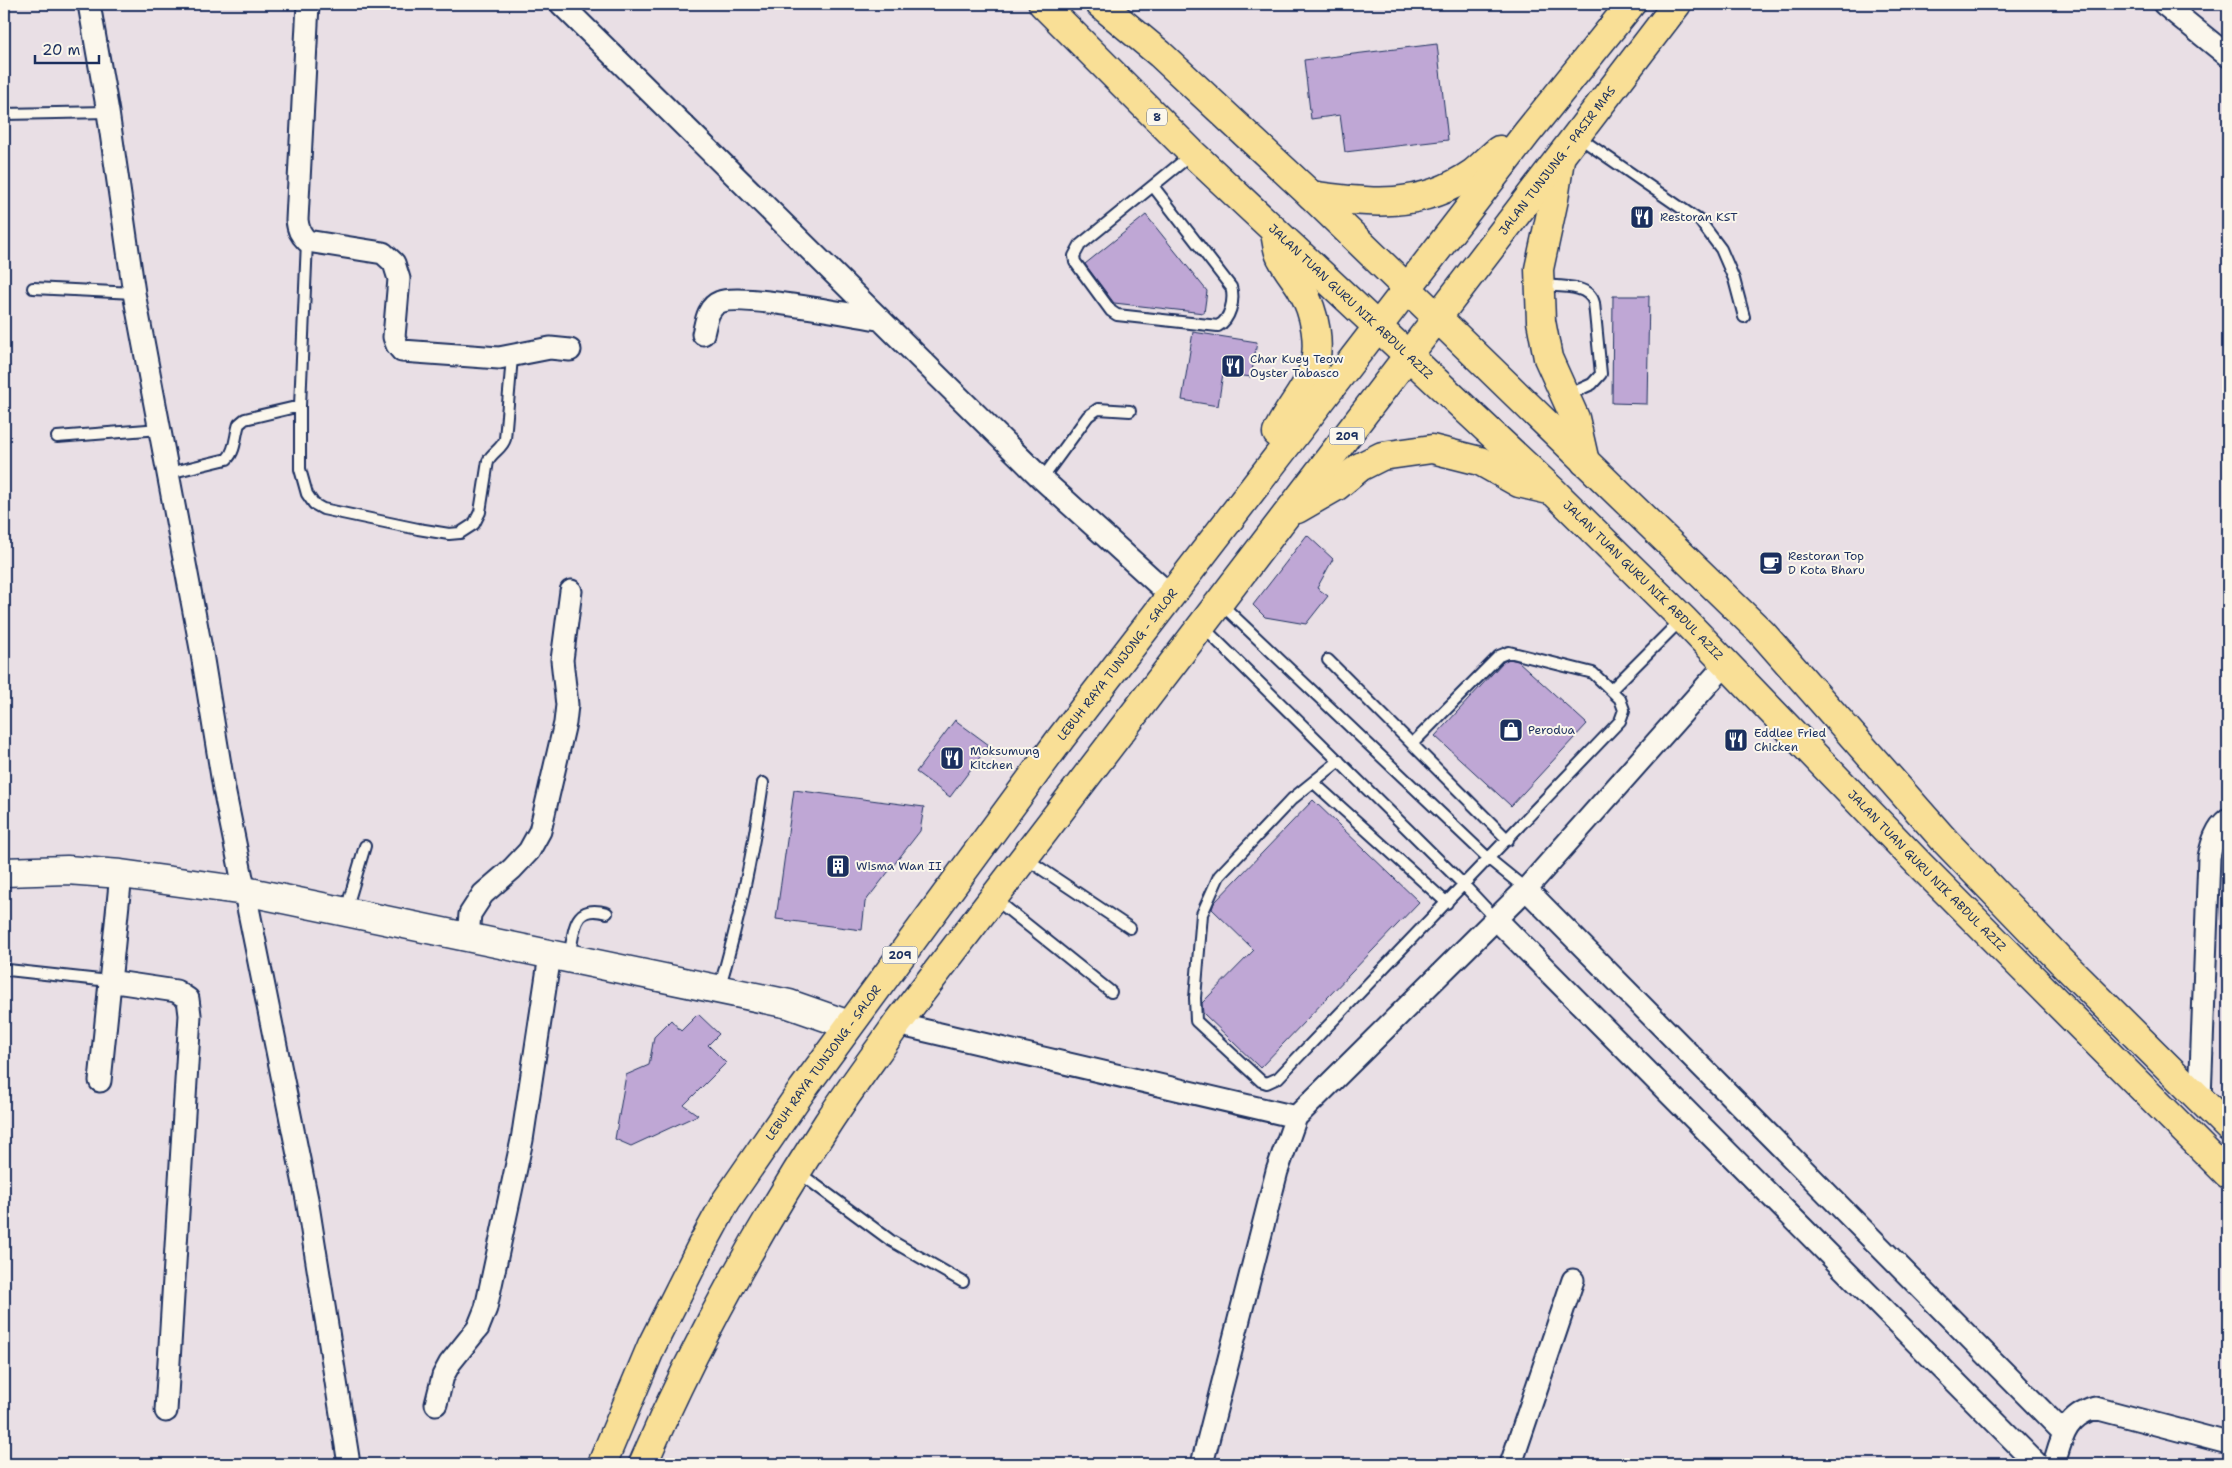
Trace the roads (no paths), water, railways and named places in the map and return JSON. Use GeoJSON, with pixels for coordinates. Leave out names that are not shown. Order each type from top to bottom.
{"type":"FeatureCollection","features":[{"type":"Feature","properties":{"kind":"main road","name":"JALAN TUAN GURU NIK ABDUL AZIZ"},"geometry":{"type":"LineString","coordinates":[[1043,4],[1193,154],[1553,491],[1683,619],[1725,665],[1818,757],[1922,866],[2228,1174]]}},
{"type":"Feature","properties":{"kind":"main road"},"geometry":{"type":"LineString","coordinates":[[1100,4],[1160,54],[1311,195],[1762,633],[1946,842],[2228,1127]]}},
{"type":"Feature","properties":{"kind":"main road"},"geometry":{"type":"LineString","coordinates":[[1407,289],[1527,133],[1631,4]]}},
{"type":"Feature","properties":{"kind":"main road","name":"JALAN TUNJUNG - PASIR MAS"},"geometry":{"type":"LineString","coordinates":[[1437,318],[1678,4]]}},
{"type":"Feature","properties":{"kind":"main road"},"geometry":{"type":"LineString","coordinates":[[1311,195],[1352,201],[1386,203],[1423,197],[1446,189],[1474,172],[1498,150],[1527,133]]}},
{"type":"Feature","properties":{"kind":"main road"},"geometry":{"type":"LineString","coordinates":[[1560,158],[1554,199],[1539,269],[1541,321],[1548,358],[1574,418],[1586,462]]}},
{"type":"Feature","properties":{"kind":"main road"},"geometry":{"type":"LineString","coordinates":[[1256,482],[1282,423],[1311,375],[1316,361],[1314,321],[1302,289],[1280,258],[1273,227]]}},
{"type":"Feature","properties":{"kind":"main road","name":"LEBUH RAYA TUNJONG - SALOR"},"geometry":{"type":"LineString","coordinates":[[602,1464],[652,1345],[726,1201],[849,1025],[1061,738],[1256,482],[1407,289]]}},
{"type":"Feature","properties":{"kind":"main road"},"geometry":{"type":"LineString","coordinates":[[1408,355],[1437,318]]}},
{"type":"Feature","properties":{"kind":"main road","name":"209"},"geometry":{"type":"LineString","coordinates":[[643,1464],[664,1416],[716,1311],[828,1122],[897,1024],[993,897],[1408,355]]}},
{"type":"Feature","properties":{"kind":"main road"},"geometry":{"type":"LineString","coordinates":[[1285,516],[1336,486],[1360,467],[1382,456],[1432,449],[1480,461],[1518,483],[1553,491]]}},
{"type":"Feature","properties":{"kind":"main road"},"geometry":{"type":"LineString","coordinates":[[4,872],[67,870],[121,874],[245,891],[789,1004],[849,1025]]}},
{"type":"Feature","properties":{"kind":"street"},"geometry":{"type":"LineString","coordinates":[[89,4],[108,112],[134,293],[202,654],[224,789],[307,1198],[348,1464]]}},
{"type":"Feature","properties":{"kind":"street"},"geometry":{"type":"LineString","coordinates":[[308,4],[298,229],[308,241],[383,253],[394,263],[399,279],[394,336],[397,345],[402,350],[498,358],[550,348],[570,350]]}},
{"type":"Feature","properties":{"kind":"street"},"geometry":{"type":"LineString","coordinates":[[561,4],[1042,479],[1170,595]]}},
{"type":"Feature","properties":{"kind":"street"},"geometry":{"type":"LineString","coordinates":[[2164,4],[2188,12],[2228,56]]}},
{"type":"Feature","properties":{"kind":"street"},"geometry":{"type":"LineString","coordinates":[[703,334],[708,314],[719,302],[733,300],[762,302],[879,319]]}},
{"type":"Feature","properties":{"kind":"street"},"geometry":{"type":"LineString","coordinates":[[468,936],[470,914],[482,894],[518,863],[529,851],[540,831],[565,723],[567,705],[562,660],[571,591]]}},
{"type":"Feature","properties":{"kind":"street"},"geometry":{"type":"LineString","coordinates":[[1202,1464],[1277,1171],[1296,1118],[1526,889],[1725,665]]}},
{"type":"Feature","properties":{"kind":"street"},"geometry":{"type":"LineString","coordinates":[[2200,1099],[2209,858],[2213,838],[2223,822],[2228,819]]}},
{"type":"Feature","properties":{"kind":"street"},"geometry":{"type":"LineString","coordinates":[[100,1081],[121,874]]}},
{"type":"Feature","properties":{"kind":"street"},"geometry":{"type":"LineString","coordinates":[[1526,889],[2064,1433]]}},
{"type":"Feature","properties":{"kind":"street"},"geometry":{"type":"LineString","coordinates":[[1495,918],[2038,1464]]}},
{"type":"Feature","properties":{"kind":"street"},"geometry":{"type":"LineString","coordinates":[[436,1404],[443,1376],[450,1363],[478,1328],[486,1308],[560,957]]}},
{"type":"Feature","properties":{"kind":"street"},"geometry":{"type":"LineString","coordinates":[[109,980],[176,991],[188,999],[190,1014],[166,1411]]}},
{"type":"Feature","properties":{"kind":"street"},"geometry":{"type":"LineString","coordinates":[[897,1024],[1296,1118]]}},
{"type":"Feature","properties":{"kind":"street"},"geometry":{"type":"LineString","coordinates":[[1511,1464],[1573,1280]]}},
{"type":"Feature","properties":{"kind":"street"},"geometry":{"type":"LineString","coordinates":[[2054,1464],[2064,1433],[2072,1420],[2083,1412],[2095,1408],[2228,1443]]}},
{"type":"Feature","properties":{"kind":"lane"},"geometry":{"type":"LineString","coordinates":[[4,114],[108,112]]}},
{"type":"Feature","properties":{"kind":"lane"},"geometry":{"type":"LineString","coordinates":[[1577,136],[1700,221],[1721,249],[1734,280],[1744,317]]}},
{"type":"Feature","properties":{"kind":"lane"},"geometry":{"type":"LineString","coordinates":[[1153,186],[1231,286],[1232,295],[1229,313],[1227,319],[1218,326],[1117,315],[1111,311],[1075,262],[1074,256],[1080,245],[1153,186],[1193,154]]}},
{"type":"Feature","properties":{"kind":"lane"},"geometry":{"type":"LineString","coordinates":[[308,241],[300,406],[300,470],[307,494],[314,504],[323,508],[449,534],[460,533],[474,524],[480,512],[488,461],[490,456],[503,447],[505,440],[512,356]]}},
{"type":"Feature","properties":{"kind":"lane"},"geometry":{"type":"LineString","coordinates":[[1539,285],[1585,290],[1594,303],[1601,374],[1592,384],[1564,397]]}},
{"type":"Feature","properties":{"kind":"lane"},"geometry":{"type":"LineString","coordinates":[[33,288],[134,293]]}},
{"type":"Feature","properties":{"kind":"lane"},"geometry":{"type":"LineString","coordinates":[[169,473],[227,459],[231,455],[239,424],[245,419],[300,406]]}},
{"type":"Feature","properties":{"kind":"lane"},"geometry":{"type":"LineString","coordinates":[[1042,479],[1088,416],[1098,409],[1130,411]]}},
{"type":"Feature","properties":{"kind":"lane"},"geometry":{"type":"LineString","coordinates":[[57,437],[160,429]]}},
{"type":"Feature","properties":{"kind":"lane"},"geometry":{"type":"LineString","coordinates":[[1219,603],[1489,859],[1526,889]]}},
{"type":"Feature","properties":{"kind":"lane"},"geometry":{"type":"LineString","coordinates":[[1611,690],[1683,619]]}},
{"type":"Feature","properties":{"kind":"lane"},"geometry":{"type":"LineString","coordinates":[[1201,626],[1464,885],[1495,918]]}},
{"type":"Feature","properties":{"kind":"lane"},"geometry":{"type":"LineString","coordinates":[[1339,761],[1314,784],[1292,800],[1219,876],[1202,914],[1195,998],[1196,1020],[1256,1078],[1267,1082],[1278,1078],[1508,840],[1620,721],[1624,710],[1623,704],[1597,675],[1589,671],[1509,652],[1499,656],[1412,744]]}},
{"type":"Feature","properties":{"kind":"lane"},"geometry":{"type":"LineString","coordinates":[[1328,660],[1508,840]]}},
{"type":"Feature","properties":{"kind":"lane"},"geometry":{"type":"LineString","coordinates":[[719,989],[731,950],[754,842],[763,783]]}},
{"type":"Feature","properties":{"kind":"lane"},"geometry":{"type":"LineString","coordinates":[[1314,784],[1447,903]]}},
{"type":"Feature","properties":{"kind":"lane"},"geometry":{"type":"LineString","coordinates":[[345,912],[365,846]]}},
{"type":"Feature","properties":{"kind":"lane"},"geometry":{"type":"LineString","coordinates":[[1024,858],[1130,928]]}},
{"type":"Feature","properties":{"kind":"lane"},"geometry":{"type":"LineString","coordinates":[[993,897],[1111,992]]}},
{"type":"Feature","properties":{"kind":"lane"},"geometry":{"type":"LineString","coordinates":[[560,957],[581,914],[586,910],[594,909],[607,912]]}},
{"type":"Feature","properties":{"kind":"lane"},"geometry":{"type":"LineString","coordinates":[[8,970],[109,980]]}},
{"type":"Feature","properties":{"kind":"lane"},"geometry":{"type":"LineString","coordinates":[[797,1172],[890,1240],[963,1282]]}},
{"type":"Feature","properties":{"kind":"place","name":"Restoran KST"},"geometry":{"type":"Point","coordinates":[1642,217]}},
{"type":"Feature","properties":{"kind":"place","name":"Char Kuey Teow Oyster Tabasco"},"geometry":{"type":"Point","coordinates":[1233,366]}},
{"type":"Feature","properties":{"kind":"place","name":"Restoran Top D Kota Bharu"},"geometry":{"type":"Point","coordinates":[1771,563]}},
{"type":"Feature","properties":{"kind":"place","name":"Perodua"},"geometry":{"type":"Point","coordinates":[1511,730]}},
{"type":"Feature","properties":{"kind":"place","name":"Eddlee Fried Chicken"},"geometry":{"type":"Point","coordinates":[1736,740]}},
{"type":"Feature","properties":{"kind":"place","name":"Moksumung Kitchen"},"geometry":{"type":"Point","coordinates":[952,758]}},
{"type":"Feature","properties":{"kind":"place","name":"Wisma Wan II"},"geometry":{"type":"Point","coordinates":[838,866]}}]}
